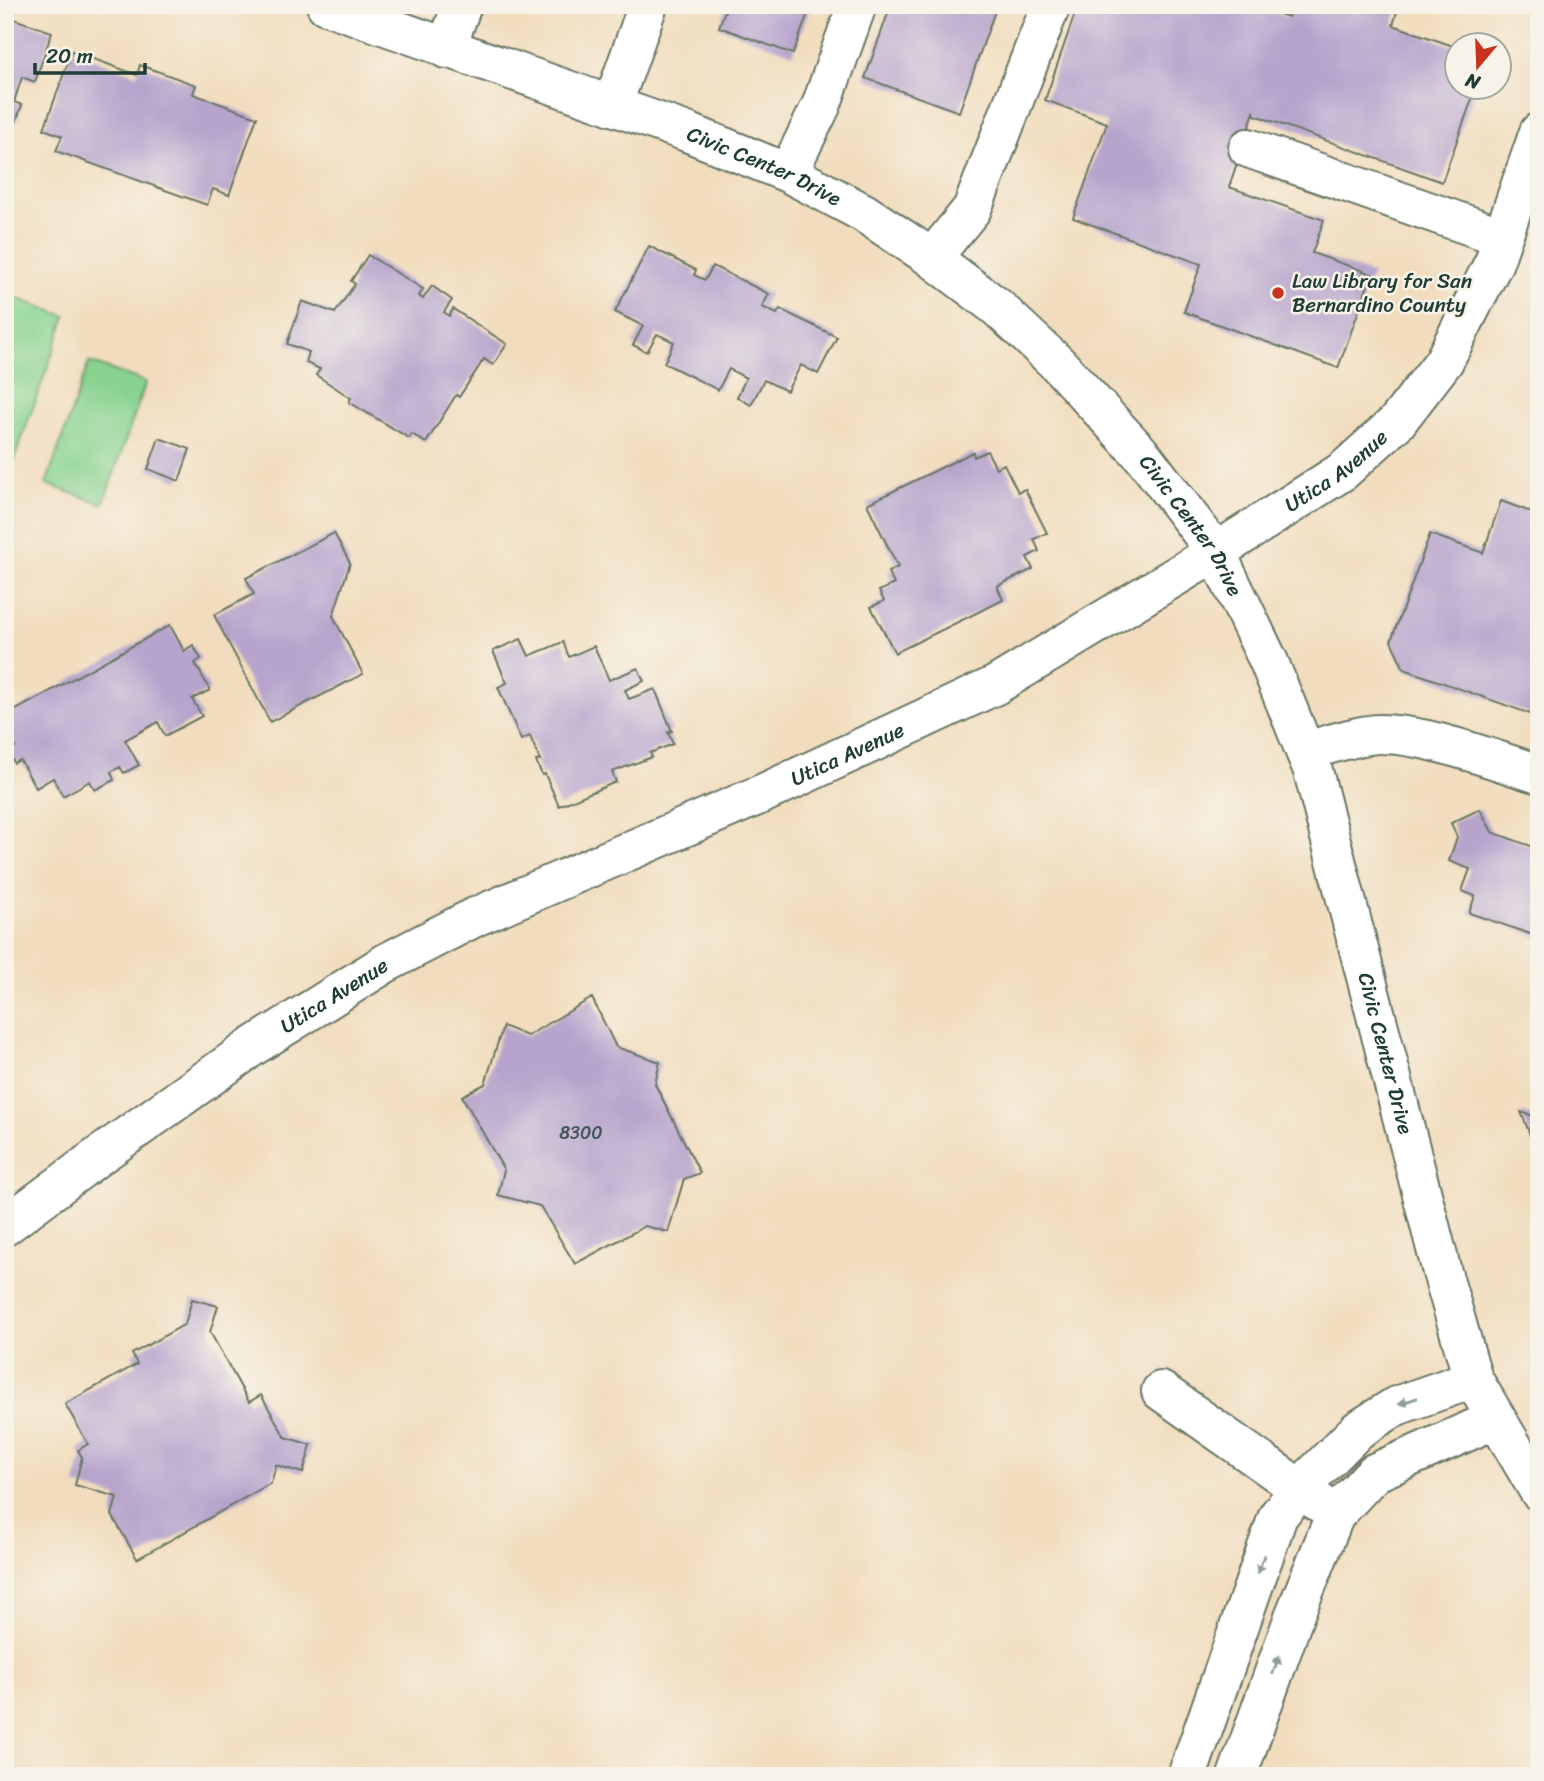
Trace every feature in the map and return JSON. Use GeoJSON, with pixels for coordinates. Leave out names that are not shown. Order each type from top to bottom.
{"type":"FeatureCollection","features":[{"type":"Feature","properties":{"kind":"street","name":"Civic Center Drive"},"geometry":{"type":"LineString","coordinates":[[326,5],[687,132],[788,173],[864,213],[932,258],[997,307],[1058,364],[1143,456],[1216,552],[1269,662],[1313,771],[1442,1272],[1473,1379],[1539,1491]]}},
{"type":"Feature","properties":{"kind":"street"},"geometry":{"type":"LineString","coordinates":[[446,49],[462,5]]}},
{"type":"Feature","properties":{"kind":"street"},"geometry":{"type":"LineString","coordinates":[[612,106],[648,5]]}},
{"type":"Feature","properties":{"kind":"street"},"geometry":{"type":"LineString","coordinates":[[788,173],[821,106],[857,5]]}},
{"type":"Feature","properties":{"kind":"street"},"geometry":{"type":"LineString","coordinates":[[932,258],[972,209],[1051,5]]}},
{"type":"Feature","properties":{"kind":"street","name":"Utica Avenue"},"geometry":{"type":"LineString","coordinates":[[5,1226],[252,1047],[386,963],[475,917],[764,793],[996,685],[1216,552],[1343,471],[1397,422],[1444,361],[1494,262],[1539,132]]}},
{"type":"Feature","properties":{"kind":"street"},"geometry":{"type":"LineString","coordinates":[[1248,148],[1502,237]]}},
{"type":"Feature","properties":{"kind":"street"},"geometry":{"type":"LineString","coordinates":[[1305,751],[1378,734],[1464,751],[1539,774]]}},
{"type":"Feature","properties":{"kind":"street"},"geometry":{"type":"LineString","coordinates":[[1187,1776],[1278,1516],[1300,1488],[1357,1430],[1396,1406],[1473,1379]]}},
{"type":"Feature","properties":{"kind":"street"},"geometry":{"type":"LineString","coordinates":[[1161,1391],[1335,1515]]}},
{"type":"Feature","properties":{"kind":"street"},"geometry":{"type":"LineString","coordinates":[[1237,1776],[1295,1614],[1335,1515],[1374,1473],[1496,1419]]}},
{"type":"Feature","properties":{"kind":"street"},"geometry":{"type":"LineString","coordinates":[[1217,1688],[1263,1704]]}},
{"type":"Feature","properties":{"kind":"green space"},"geometry":{"type":"Polygon","coordinates":[[[5,294],[66,316],[5,485],[5,294]]]}},
{"type":"Feature","properties":{"kind":"green space"},"geometry":{"type":"Polygon","coordinates":[[[89,362],[146,382],[103,504],[46,484],[89,362]]]}},
{"type":"Feature","properties":{"kind":"building"},"geometry":{"type":"Polygon","coordinates":[[[727,5],[811,5],[793,54],[719,27],[727,5]]]}},
{"type":"Feature","properties":{"kind":"building"},"geometry":{"type":"Polygon","coordinates":[[[891,5],[997,5],[959,112],[865,78],[891,5]]]}},
{"type":"Feature","properties":{"kind":"building"},"geometry":{"type":"Polygon","coordinates":[[[1078,5],[1254,5],[1288,17],[1292,5],[1399,5],[1393,25],[1442,42],[1442,102],[1471,102],[1442,182],[1255,115],[1254,112],[1229,187],[1324,220],[1312,253],[1372,274],[1338,368],[1184,312],[1201,264],[1073,218],[1107,123],[1045,100],[1078,5]]]}},
{"type":"Feature","properties":{"kind":"building"},"geometry":{"type":"Polygon","coordinates":[[[5,16],[52,32],[35,82],[22,77],[14,102],[22,105],[7,146],[5,145],[5,16]]]}},
{"type":"Feature","properties":{"kind":"building"},"geometry":{"type":"Polygon","coordinates":[[[72,51],[137,75],[140,65],[196,85],[193,94],[257,117],[229,195],[213,189],[207,205],[56,151],[62,136],[44,129],[72,51]]]}},
{"type":"Feature","properties":{"kind":"building"},"geometry":{"type":"Polygon","coordinates":[[[649,246],[696,270],[694,275],[705,280],[713,266],[769,294],[762,307],[777,314],[780,309],[837,337],[818,374],[801,365],[787,391],[764,380],[751,405],[737,397],[746,378],[729,369],[718,390],[664,363],[674,342],[657,334],[647,352],[633,345],[643,326],[615,312],[649,246]]]}},
{"type":"Feature","properties":{"kind":"building"},"geometry":{"type":"Polygon","coordinates":[[[368,255],[423,289],[419,296],[423,299],[432,286],[452,300],[444,312],[449,316],[453,309],[507,344],[493,365],[484,359],[459,397],[456,395],[426,443],[412,434],[409,438],[349,402],[351,398],[316,375],[320,369],[306,363],[309,352],[287,344],[302,301],[335,313],[355,284],[351,281],[368,255]]]}},
{"type":"Feature","properties":{"kind":"building"},"geometry":{"type":"Polygon","coordinates":[[[159,438],[190,449],[179,481],[148,469],[159,438]]]}},
{"type":"Feature","properties":{"kind":"building"},"geometry":{"type":"Polygon","coordinates":[[[987,451],[996,468],[1004,464],[1018,492],[1025,489],[1047,533],[1034,539],[1039,551],[1027,557],[1033,569],[997,586],[1003,600],[895,653],[871,607],[884,601],[879,591],[894,584],[888,572],[898,567],[867,504],[973,452],[974,457],[987,451]]]}},
{"type":"Feature","properties":{"kind":"building"},"geometry":{"type":"Polygon","coordinates":[[[1501,501],[1539,515],[1539,717],[1404,669],[1391,641],[1430,534],[1483,553],[1501,501]]]}},
{"type":"Feature","properties":{"kind":"building"},"geometry":{"type":"Polygon","coordinates":[[[334,533],[350,563],[333,616],[363,674],[270,722],[214,615],[254,594],[246,578],[334,533]]]}},
{"type":"Feature","properties":{"kind":"building"},"geometry":{"type":"Polygon","coordinates":[[[170,625],[184,651],[193,645],[201,659],[195,663],[210,690],[192,699],[202,716],[165,736],[158,722],[125,740],[139,765],[124,773],[120,767],[111,772],[114,780],[95,790],[90,781],[63,796],[53,778],[36,788],[20,760],[14,763],[8,752],[15,747],[5,729],[5,716],[170,625]]]}},
{"type":"Feature","properties":{"kind":"building"},"geometry":{"type":"Polygon","coordinates":[[[521,639],[529,656],[563,642],[569,657],[594,646],[609,680],[638,668],[644,681],[625,690],[629,699],[655,689],[672,731],[668,732],[673,744],[650,753],[652,757],[612,772],[616,782],[559,806],[536,761],[540,760],[530,736],[521,740],[498,687],[507,683],[493,651],[521,639]]]}},
{"type":"Feature","properties":{"kind":"building"},"geometry":{"type":"Polygon","coordinates":[[[1480,809],[1492,832],[1539,849],[1539,937],[1469,913],[1475,896],[1462,891],[1470,869],[1449,861],[1457,837],[1451,823],[1480,809]]]}},
{"type":"Feature","properties":{"kind":"building"},"geometry":{"type":"Polygon","coordinates":[[[592,998],[616,1047],[660,1062],[655,1084],[700,1173],[684,1179],[668,1232],[645,1226],[575,1264],[540,1206],[498,1195],[504,1170],[462,1096],[485,1084],[503,1026],[527,1036],[592,998]]]}},
{"type":"Feature","properties":{"kind":"building"},"geometry":{"type":"Polygon","coordinates":[[[1521,1112],[1539,1118],[1539,1157],[1521,1112]]]}},
{"type":"Feature","properties":{"kind":"building"},"geometry":{"type":"Polygon","coordinates":[[[192,1299],[218,1306],[210,1332],[249,1402],[261,1395],[285,1437],[311,1445],[303,1473],[276,1465],[271,1483],[137,1559],[112,1515],[117,1497],[75,1485],[82,1457],[78,1450],[88,1444],[65,1404],[137,1364],[132,1354],[185,1324],[192,1299]]]}},
{"type":"Feature","properties":{"kind":"place","name":"Law Library for San Bernardino County"},"geometry":{"type":"Point","coordinates":[1278,293]}}]}
